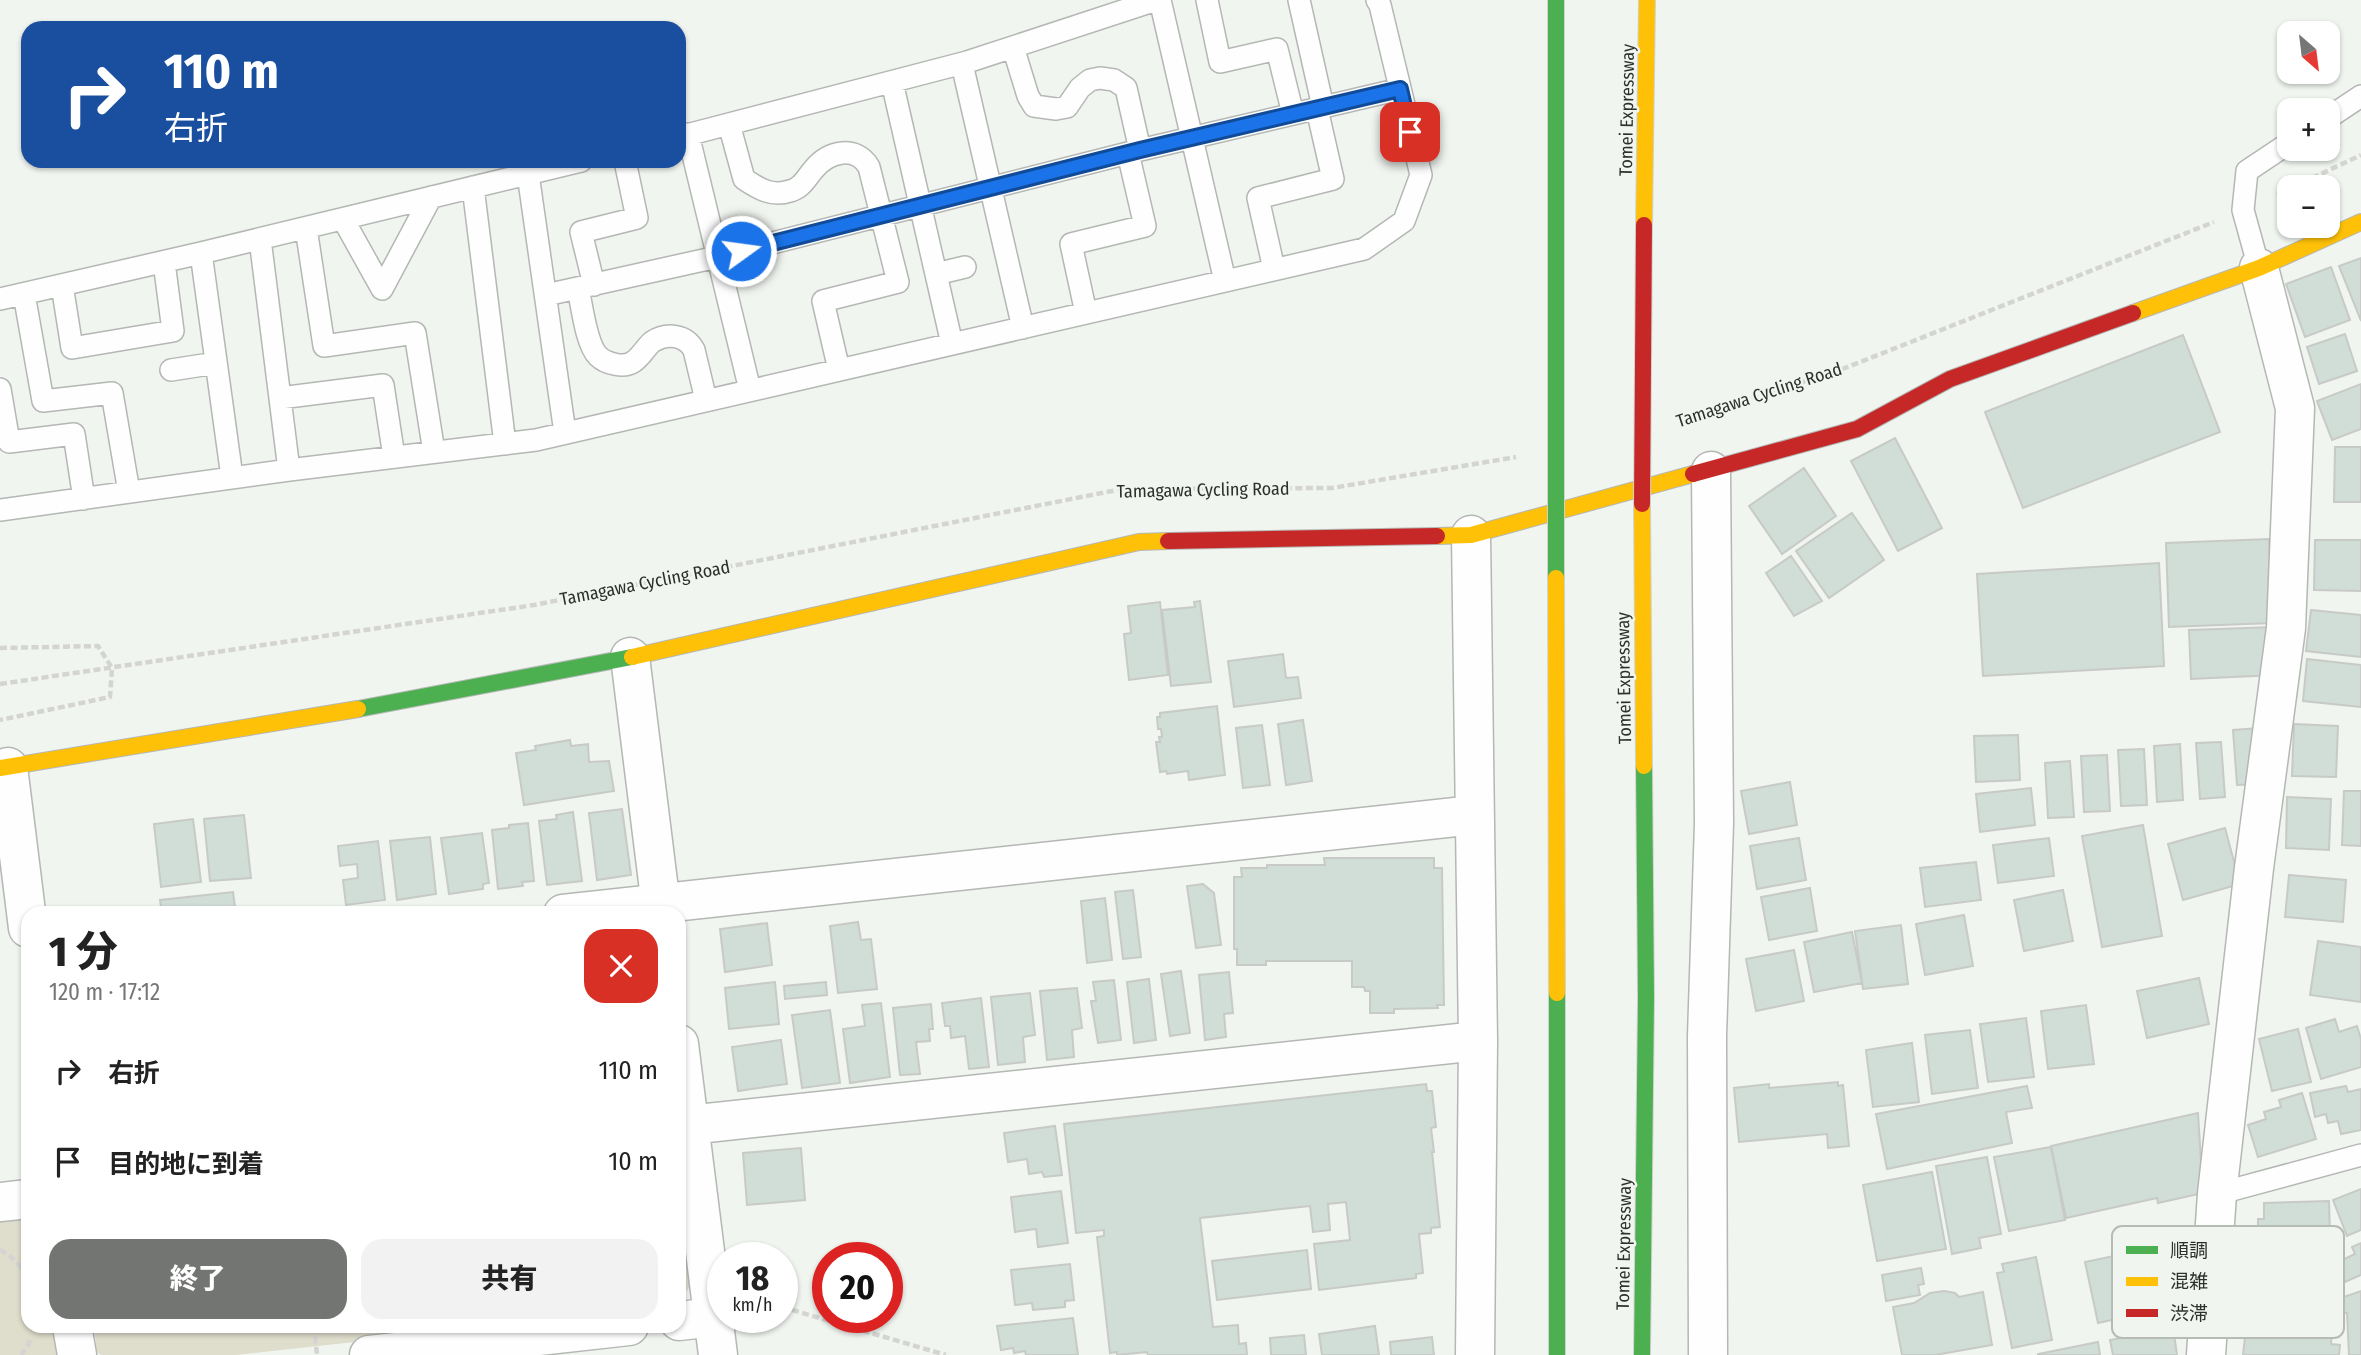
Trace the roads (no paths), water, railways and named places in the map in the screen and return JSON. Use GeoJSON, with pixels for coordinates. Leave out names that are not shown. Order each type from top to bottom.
{"type":"FeatureCollection","features":[{"type":"Feature","properties":{"kind":"main road"},"geometry":{"type":"LineString","coordinates":[[1556,0],[1557,1355]]}},
{"type":"Feature","properties":{"kind":"main road","name":"Tomei Expressway"},"geometry":{"type":"LineString","coordinates":[[1642,1355],[1646,998],[1641,443],[1647,0]]}},
{"type":"Feature","properties":{"kind":"main road"},"geometry":{"type":"LineString","coordinates":[[4,767],[330,714],[630,657],[1139,542],[1471,535],[1857,429],[1950,379],[2259,268],[2361,222]]}},
{"type":"Feature","properties":{"kind":"street"},"geometry":{"type":"LineString","coordinates":[[2215,1226],[2254,868],[2286,628],[2295,408],[2259,268]]}},
{"type":"Feature","properties":{"kind":"street"},"geometry":{"type":"LineString","coordinates":[[1708,1355],[1707,1036],[1714,823],[1711,471]]}},
{"type":"Feature","properties":{"kind":"street"},"geometry":{"type":"LineString","coordinates":[[1471,535],[1478,1041],[1475,1355]]}},
{"type":"Feature","properties":{"kind":"street"},"geometry":{"type":"LineString","coordinates":[[630,657],[661,906]]}},
{"type":"Feature","properties":{"kind":"street"},"geometry":{"type":"LineString","coordinates":[[4,767],[25,906]]}},
{"type":"Feature","properties":{"kind":"street"},"geometry":{"type":"LineString","coordinates":[[679,906],[1475,815]]}},
{"type":"Feature","properties":{"kind":"street"},"geometry":{"type":"LineString","coordinates":[[686,1126],[1478,1041]]}},
{"type":"Feature","properties":{"kind":"street"},"geometry":{"type":"LineString","coordinates":[[686,1158],[696,1319],[718,1355]]}},
{"type":"Feature","properties":{"kind":"street"},"geometry":{"type":"LineString","coordinates":[[0,1202],[21,1200]]}},
{"type":"Feature","properties":{"kind":"street"},"geometry":{"type":"LineString","coordinates":[[73,1333],[77,1355]]}},
{"type":"Feature","properties":{"kind":"street"},"geometry":{"type":"LineString","coordinates":[[369,1355],[566,1333]]}},
{"type":"Feature","properties":{"kind":"lane"},"geometry":{"type":"LineString","coordinates":[[686,135],[962,64],[1158,0],[1225,281]]}},
{"type":"Feature","properties":{"kind":"lane"},"geometry":{"type":"LineString","coordinates":[[1207,0],[1220,62],[1277,49],[1293,114]]}},
{"type":"Feature","properties":{"kind":"lane"},"geometry":{"type":"LineString","coordinates":[[1274,269],[1258,198],[1333,179],[1299,0]]}},
{"type":"Feature","properties":{"kind":"lane"},"geometry":{"type":"LineString","coordinates":[[0,510],[232,477],[505,444],[565,433],[1364,248],[1404,221],[1421,175],[1377,0]]}},
{"type":"Feature","properties":{"kind":"lane"},"geometry":{"type":"LineString","coordinates":[[1013,47],[1028,96],[1034,106],[1056,109],[1067,107],[1080,88],[1090,80],[1100,78],[1114,80],[1126,88],[1145,226],[1071,244],[1086,313]]}},
{"type":"Feature","properties":{"kind":"lane"},"geometry":{"type":"LineString","coordinates":[[962,64],[1023,328]]}},
{"type":"Feature","properties":{"kind":"lane"},"geometry":{"type":"LineString","coordinates":[[892,82],[952,344]]}},
{"type":"Feature","properties":{"kind":"lane"},"geometry":{"type":"LineString","coordinates":[[545,295],[718,257],[1134,152],[1400,89]]}},
{"type":"Feature","properties":{"kind":"lane"},"geometry":{"type":"LineString","coordinates":[[2340,110],[2361,96]]}},
{"type":"Feature","properties":{"kind":"lane"},"geometry":{"type":"LineString","coordinates":[[729,124],[744,179],[761,191],[775,194],[792,191],[805,183],[814,168],[826,158],[839,154],[851,152],[863,157],[869,167],[898,282],[823,301],[839,370]]}},
{"type":"Feature","properties":{"kind":"lane"},"geometry":{"type":"LineString","coordinates":[[686,143],[718,257],[750,390]]}},
{"type":"Feature","properties":{"kind":"lane"},"geometry":{"type":"LineString","coordinates":[[2259,268],[2244,210],[2247,170],[2277,151]]}},
{"type":"Feature","properties":{"kind":"lane"},"geometry":{"type":"LineString","coordinates":[[0,299],[552,168]]}},
{"type":"Feature","properties":{"kind":"lane"},"geometry":{"type":"LineString","coordinates":[[627,168],[638,218],[581,232],[590,342],[598,357],[612,364],[626,365],[635,361],[659,339],[681,337],[691,343],[694,350],[706,400]]}},
{"type":"Feature","properties":{"kind":"lane"},"geometry":{"type":"LineString","coordinates":[[528,174],[565,433]]}},
{"type":"Feature","properties":{"kind":"lane"},"geometry":{"type":"LineString","coordinates":[[473,187],[505,444]]}},
{"type":"Feature","properties":{"kind":"lane"},"geometry":{"type":"LineString","coordinates":[[343,219],[382,289],[431,197]]}},
{"type":"Feature","properties":{"kind":"lane"},"geometry":{"type":"LineString","coordinates":[[306,228],[324,346],[415,333],[434,452]]}},
{"type":"Feature","properties":{"kind":"lane"},"geometry":{"type":"LineString","coordinates":[[260,239],[289,470]]}},
{"type":"Feature","properties":{"kind":"lane"},"geometry":{"type":"LineString","coordinates":[[201,253],[232,477]]}},
{"type":"Feature","properties":{"kind":"lane"},"geometry":{"type":"LineString","coordinates":[[62,285],[72,348],[173,331],[164,262]]}},
{"type":"Feature","properties":{"kind":"lane"},"geometry":{"type":"LineString","coordinates":[[936,274],[965,267]]}},
{"type":"Feature","properties":{"kind":"lane"},"geometry":{"type":"LineString","coordinates":[[24,294],[43,401],[112,393],[129,492]]}},
{"type":"Feature","properties":{"kind":"lane"},"geometry":{"type":"LineString","coordinates":[[171,370],[216,363]]}},
{"type":"Feature","properties":{"kind":"lane"},"geometry":{"type":"LineString","coordinates":[[280,398],[383,385],[394,457]]}},
{"type":"Feature","properties":{"kind":"lane"},"geometry":{"type":"LineString","coordinates":[[0,388],[9,442],[74,435],[84,499]]}},
{"type":"Feature","properties":{"kind":"lane"},"geometry":{"type":"LineString","coordinates":[[2217,1194],[2361,1154]]}}]}
